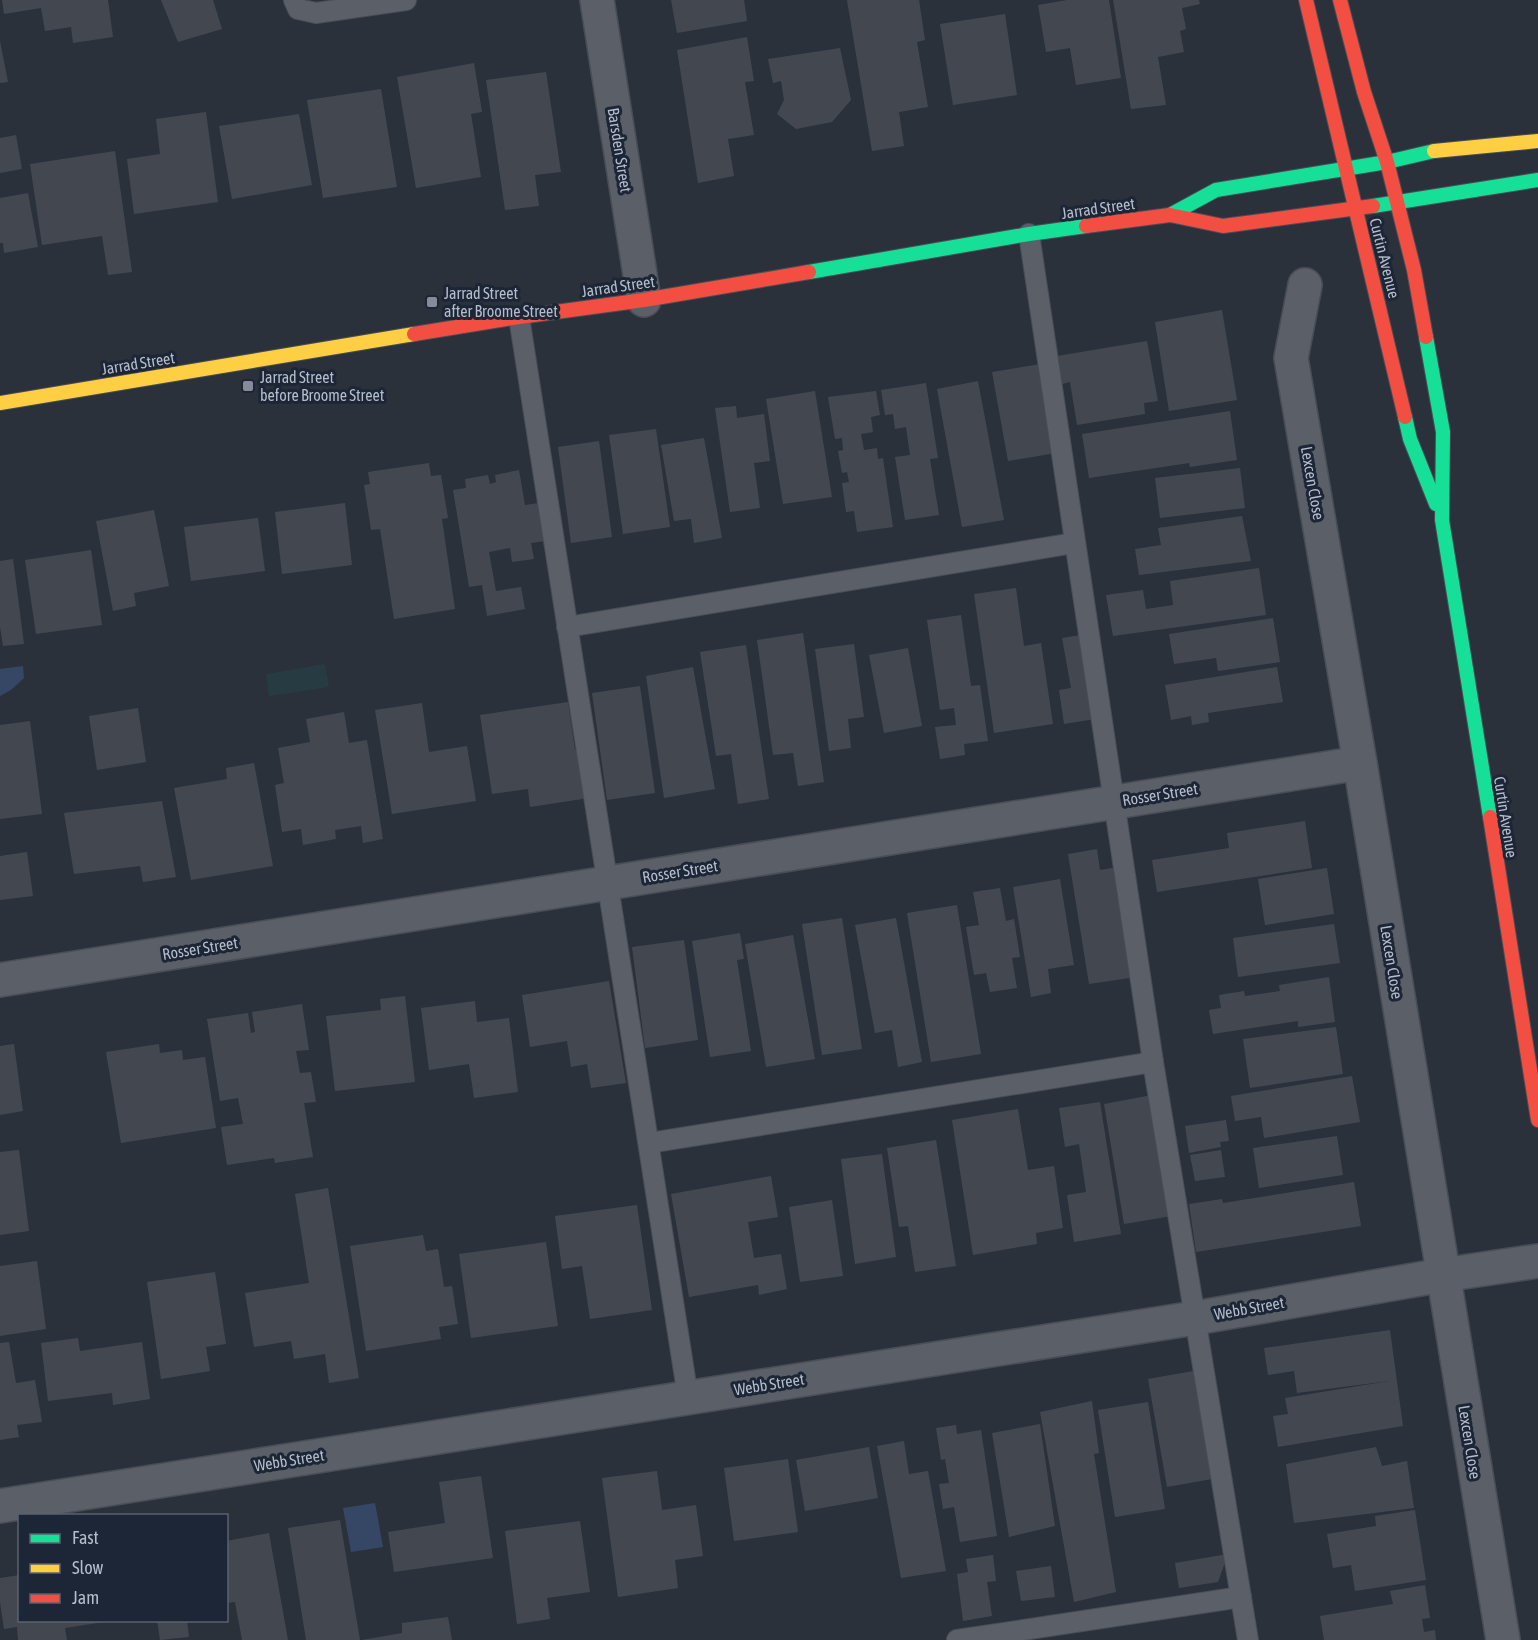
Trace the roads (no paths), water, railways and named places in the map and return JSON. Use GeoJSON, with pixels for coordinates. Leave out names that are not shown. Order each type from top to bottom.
{"type":"FeatureCollection","features":[{"type":"Feature","properties":{"kind":"street","name":"Barsden Street"},"geometry":{"type":"LineString","coordinates":[[597,0],[644,300]]}},
{"type":"Feature","properties":{"kind":"street","name":"Curtin Avenue"},"geometry":{"type":"LineString","coordinates":[[1306,0],[1410,439],[1442,520]]}},
{"type":"Feature","properties":{"kind":"street","name":"Curtin Avenue"},"geometry":{"type":"LineString","coordinates":[[1340,0],[1364,92],[1387,162],[1416,281],[1443,432],[1442,520],[1538,1120]]}},
{"type":"Feature","properties":{"kind":"street","name":"Jarrad Street"},"geometry":{"type":"LineString","coordinates":[[0,403],[519,317],[644,300],[1029,234],[1170,214],[1216,190],[1387,162],[1437,150],[1538,141]]}},
{"type":"Feature","properties":{"kind":"street","name":"Jarrad Street"},"geometry":{"type":"LineString","coordinates":[[1170,214],[1223,226],[1355,209],[1538,180]]}},
{"type":"Feature","properties":{"kind":"street","name":"Lexcen Close"},"geometry":{"type":"LineString","coordinates":[[1305,285],[1291,358],[1360,763],[1503,1640]]}},
{"type":"Feature","properties":{"kind":"street","name":"Rosser Street"},"geometry":{"type":"LineString","coordinates":[[0,980],[1360,763]]}},
{"type":"Feature","properties":{"kind":"street","name":"Webb Street"},"geometry":{"type":"LineString","coordinates":[[0,1506],[1195,1318],[1538,1261]]}},
{"type":"Feature","properties":{"kind":"lane"},"geometry":{"type":"LineString","coordinates":[[294,0],[298,9],[316,13],[406,0]]}},
{"type":"Feature","properties":{"kind":"lane"},"geometry":{"type":"LineString","coordinates":[[1029,234],[1153,1062],[1248,1640]]}},
{"type":"Feature","properties":{"kind":"lane"},"geometry":{"type":"LineString","coordinates":[[519,317],[688,1397]]}},
{"type":"Feature","properties":{"kind":"lane"},"geometry":{"type":"LineString","coordinates":[[567,627],[1074,543]]}},
{"type":"Feature","properties":{"kind":"lane"},"geometry":{"type":"LineString","coordinates":[[649,1143],[1153,1062]]}},
{"type":"Feature","properties":{"kind":"lane"},"geometry":{"type":"LineString","coordinates":[[957,1640],[1241,1597]]}},
{"type":"Feature","properties":{"kind":"water"},"geometry":{"type":"Polygon","coordinates":[[[23,666],[24,678],[0,696],[0,669],[23,666]]]}},
{"type":"Feature","properties":{"kind":"water"},"geometry":{"type":"Polygon","coordinates":[[[375,1503],[383,1547],[351,1552],[343,1508],[375,1503]]]}},
{"type":"Feature","properties":{"kind":"place","name":"Jarrad Street after Broome Street"},"geometry":{"type":"Point","coordinates":[432,302]}},
{"type":"Feature","properties":{"kind":"place","name":"Jarrad Street before Broome Street"},"geometry":{"type":"Point","coordinates":[248,386]}}]}
